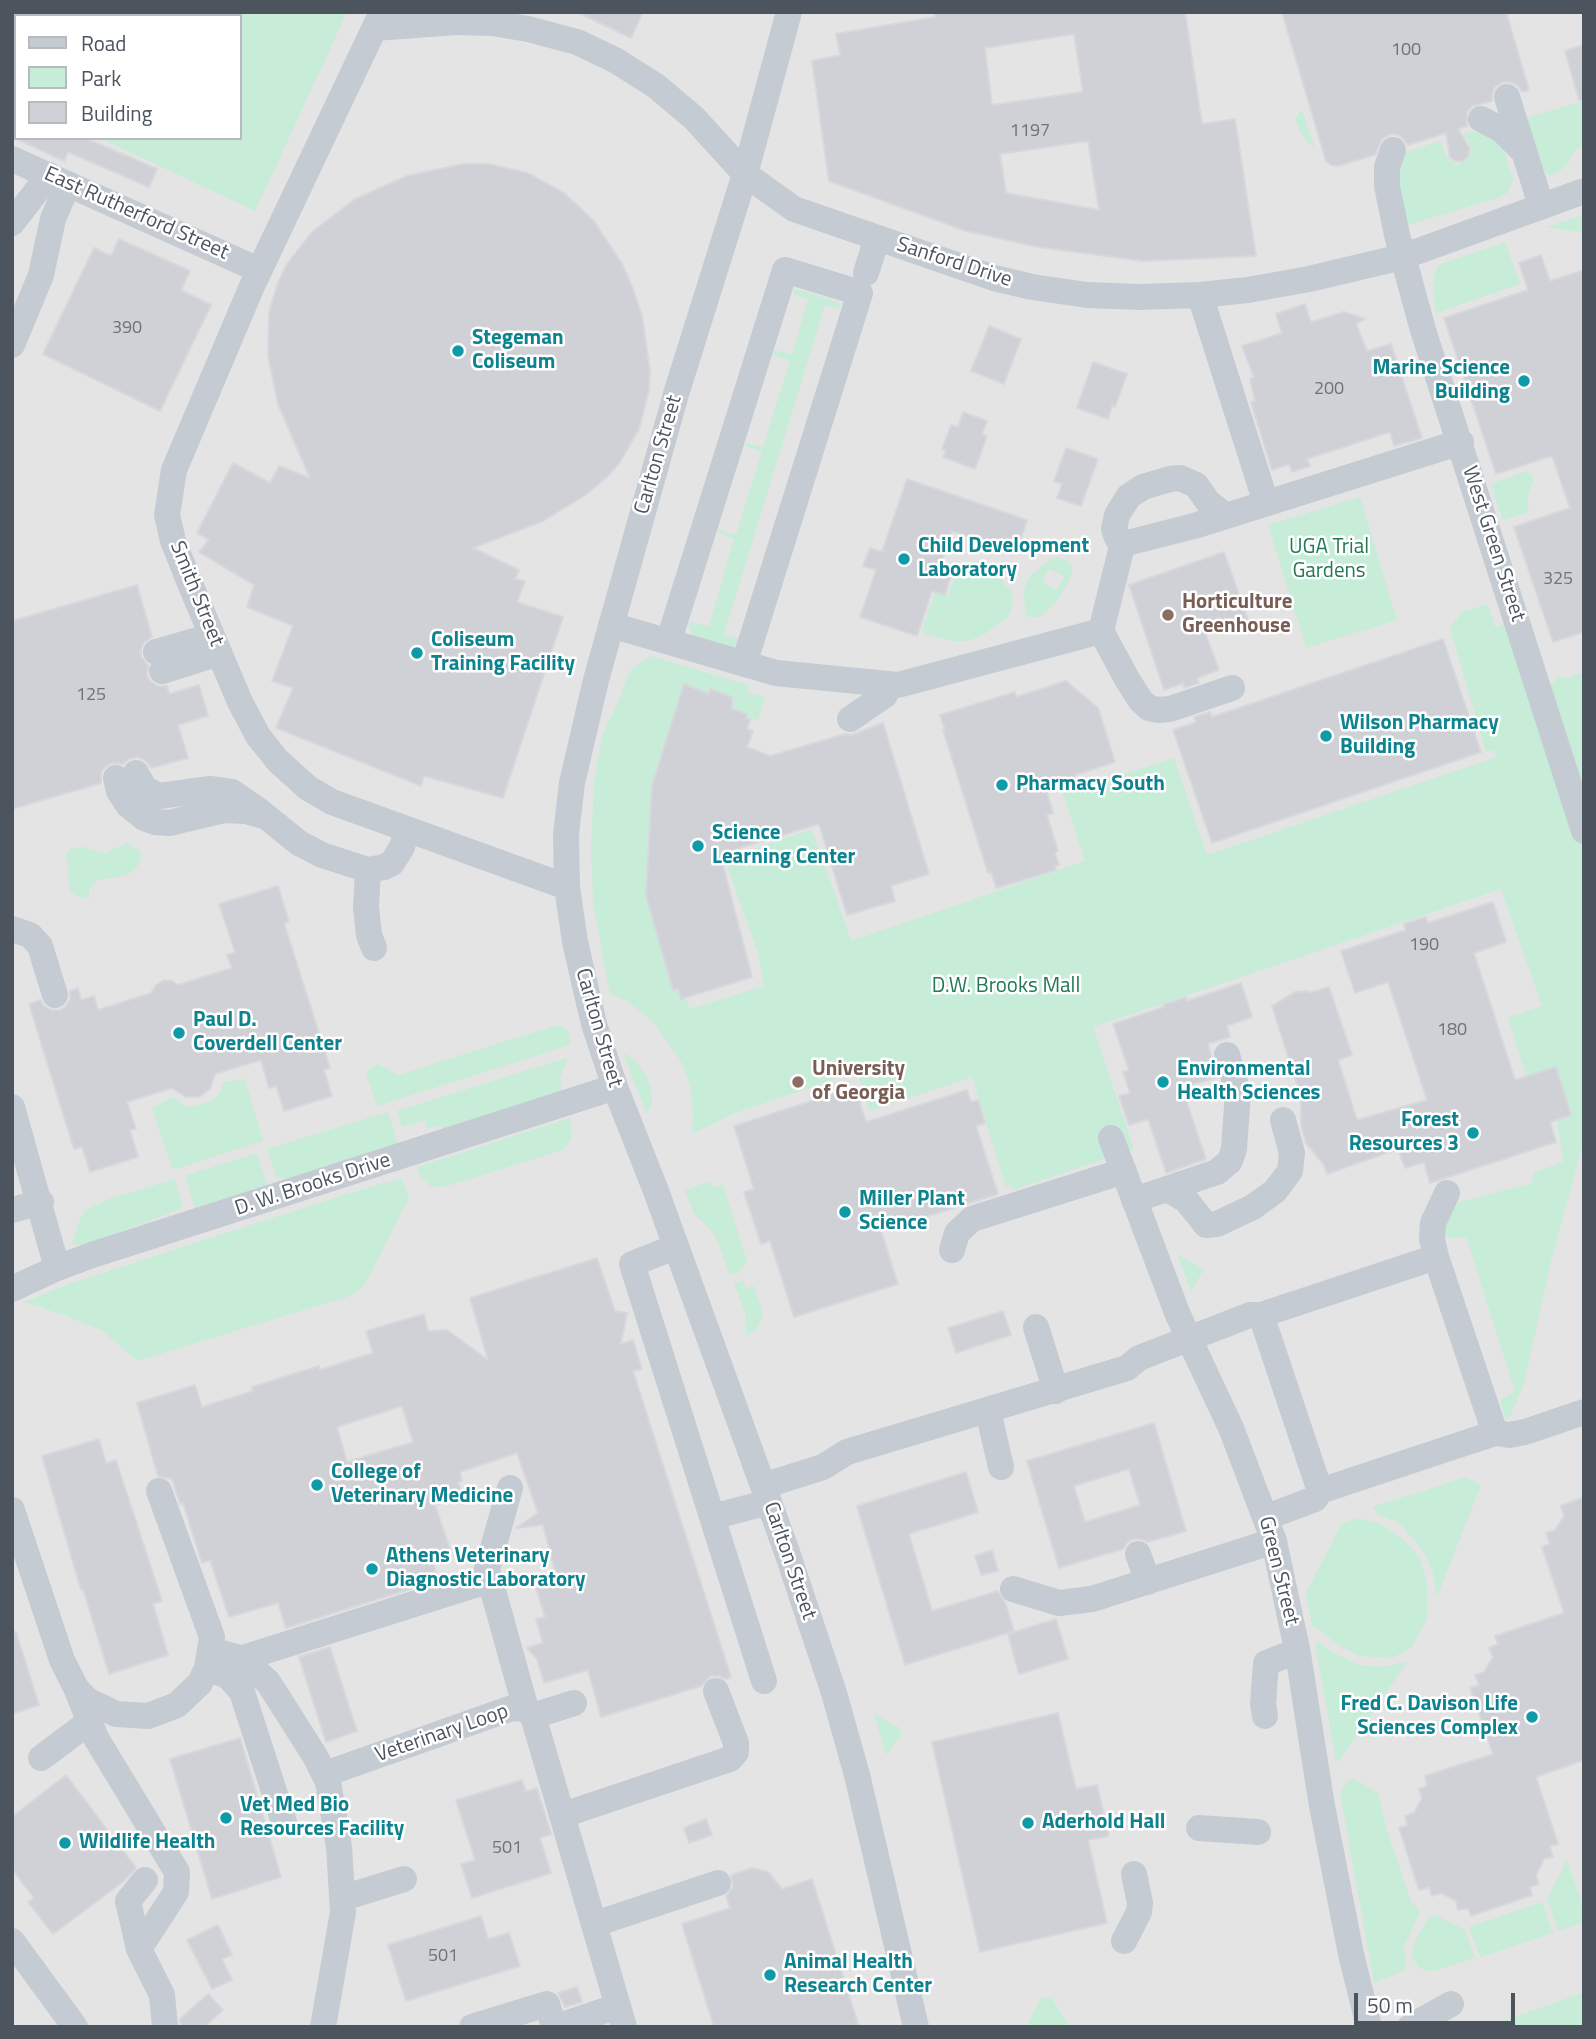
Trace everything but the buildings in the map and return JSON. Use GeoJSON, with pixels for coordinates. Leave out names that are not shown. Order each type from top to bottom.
{"type":"FeatureCollection","features":[{"type":"Feature","properties":{"kind":"street","name":"Carlton Street"},"geometry":{"type":"LineString","coordinates":[[789,12],[745,174],[676,394],[611,625],[572,783],[566,834],[567,887],[586,996],[615,1087],[763,1486],[834,1693],[855,1766],[916,2027]]}},
{"type":"Feature","properties":{"kind":"street","name":"Sanford Drive"},"geometry":{"type":"LineString","coordinates":[[378,20],[492,23],[577,42],[615,60],[656,86],[694,118],[745,174],[794,209],[993,278],[1087,295],[1200,295],[1309,279],[1402,257],[1584,191]]}},
{"type":"Feature","properties":{"kind":"street","name":"Smith Street"},"geometry":{"type":"LineString","coordinates":[[378,20],[259,270],[174,470],[167,515],[173,541],[215,645],[258,736],[278,761],[308,788],[332,802],[567,887]]}},
{"type":"Feature","properties":{"kind":"street"},"geometry":{"type":"LineString","coordinates":[[1507,97],[1541,205]]}},
{"type":"Feature","properties":{"kind":"street"},"geometry":{"type":"LineString","coordinates":[[1481,118],[1508,134],[1525,154]]}},
{"type":"Feature","properties":{"kind":"street","name":"West Green Street"},"geometry":{"type":"LineString","coordinates":[[1393,150],[1388,162],[1387,179],[1402,257],[1584,831]]}},
{"type":"Feature","properties":{"kind":"street","name":"East Rutherford Street"},"geometry":{"type":"LineString","coordinates":[[12,159],[259,270]]}},
{"type":"Feature","properties":{"kind":"street"},"geometry":{"type":"LineString","coordinates":[[12,223],[58,179]]}},
{"type":"Feature","properties":{"kind":"street"},"geometry":{"type":"LineString","coordinates":[[12,345],[41,275],[58,179]]}},
{"type":"Feature","properties":{"kind":"street"},"geometry":{"type":"LineString","coordinates":[[866,273],[877,238]]}},
{"type":"Feature","properties":{"kind":"street"},"geometry":{"type":"LineString","coordinates":[[669,640],[785,270],[860,293],[744,664]]}},
{"type":"Feature","properties":{"kind":"street"},"geometry":{"type":"LineString","coordinates":[[1200,295],[1266,503]]}},
{"type":"Feature","properties":{"kind":"street"},"geometry":{"type":"LineString","coordinates":[[1226,516],[1213,507],[1196,485],[1180,478],[1161,481],[1137,490],[1122,505],[1114,530],[1123,542],[1141,539],[1226,516],[1266,503],[1409,470],[1461,442]]}},
{"type":"Feature","properties":{"kind":"street"},"geometry":{"type":"LineString","coordinates":[[1123,542],[1101,631],[1137,695],[1144,704],[1153,709],[1170,709],[1232,688]]}},
{"type":"Feature","properties":{"kind":"street"},"geometry":{"type":"LineString","coordinates":[[611,625],[776,673],[898,685],[1101,631]]}},
{"type":"Feature","properties":{"kind":"street"},"geometry":{"type":"LineString","coordinates":[[159,661],[215,645]]}},
{"type":"Feature","properties":{"kind":"street"},"geometry":{"type":"LineString","coordinates":[[850,719],[885,695],[890,684]]}},
{"type":"Feature","properties":{"kind":"street"},"geometry":{"type":"LineString","coordinates":[[125,783],[142,785],[153,795],[166,797],[188,791],[222,790],[246,800],[257,815],[316,853],[368,870],[392,863],[402,847],[407,830]]}},
{"type":"Feature","properties":{"kind":"street"},"geometry":{"type":"LineString","coordinates":[[368,870],[366,914],[374,948]]}},
{"type":"Feature","properties":{"kind":"street"},"geometry":{"type":"LineString","coordinates":[[12,929],[25,932],[40,946],[55,995]]}},
{"type":"Feature","properties":{"kind":"street"},"geometry":{"type":"LineString","coordinates":[[1134,1200],[1217,1172],[1227,1164],[1232,1155],[1238,1092],[1227,1055]]}},
{"type":"Feature","properties":{"kind":"street","name":"D. W. Brooks Drive"},"geometry":{"type":"LineString","coordinates":[[12,1289],[57,1268],[615,1087]]}},
{"type":"Feature","properties":{"kind":"street"},"geometry":{"type":"LineString","coordinates":[[13,1113],[41,1202],[57,1268]]}},
{"type":"Feature","properties":{"kind":"street"},"geometry":{"type":"LineString","coordinates":[[1167,1189],[1186,1200],[1206,1225],[1217,1224],[1253,1207],[1275,1191],[1290,1171],[1292,1153],[1283,1120]]}},
{"type":"Feature","properties":{"kind":"street","name":"Green Street"},"geometry":{"type":"LineString","coordinates":[[1111,1138],[1192,1345],[1231,1427],[1267,1520],[1280,1659],[1325,1819],[1351,1954],[1369,2027]]}},
{"type":"Feature","properties":{"kind":"street"},"geometry":{"type":"LineString","coordinates":[[946,1240],[973,1219],[1078,1194],[1124,1171]]}},
{"type":"Feature","properties":{"kind":"street"},"geometry":{"type":"LineString","coordinates":[[1447,1193],[1433,1223],[1433,1245],[1495,1433]]}},
{"type":"Feature","properties":{"kind":"street"},"geometry":{"type":"LineString","coordinates":[[12,1210],[41,1202]]}},
{"type":"Feature","properties":{"kind":"street"},"geometry":{"type":"LineString","coordinates":[[675,1247],[632,1264],[764,1681]]}},
{"type":"Feature","properties":{"kind":"street"},"geometry":{"type":"LineString","coordinates":[[712,1517],[830,1450],[848,1452],[1056,1391],[1127,1368],[1139,1358],[1192,1345],[1250,1315],[1261,1315],[1436,1257]]}},
{"type":"Feature","properties":{"kind":"street"},"geometry":{"type":"LineString","coordinates":[[1261,1315],[1320,1491]]}},
{"type":"Feature","properties":{"kind":"street"},"geometry":{"type":"LineString","coordinates":[[1036,1327],[1056,1391]]}},
{"type":"Feature","properties":{"kind":"street"},"geometry":{"type":"LineString","coordinates":[[988,1411],[1001,1467]]}},
{"type":"Feature","properties":{"kind":"street"},"geometry":{"type":"LineString","coordinates":[[1013,1589],[1059,1603],[1092,1599],[1148,1582],[1267,1520],[1308,1486],[1320,1491],[1495,1433],[1509,1435],[1525,1432],[1584,1412]]}},
{"type":"Feature","properties":{"kind":"street"},"geometry":{"type":"LineString","coordinates":[[510,1488],[487,1569],[490,1580],[530,1712],[574,1703]]}},
{"type":"Feature","properties":{"kind":"street"},"geometry":{"type":"LineString","coordinates":[[76,1688],[88,1700],[108,1712],[132,1717],[148,1716],[177,1705],[200,1683],[209,1661],[212,1637],[159,1491]]}},
{"type":"Feature","properties":{"kind":"street"},"geometry":{"type":"LineString","coordinates":[[12,1510],[62,1660],[96,1738],[177,1872],[176,1892],[139,1949]]}},
{"type":"Feature","properties":{"kind":"street"},"geometry":{"type":"LineString","coordinates":[[1139,1554],[1148,1582]]}},
{"type":"Feature","properties":{"kind":"street"},"geometry":{"type":"LineString","coordinates":[[240,1659],[490,1580]]}},
{"type":"Feature","properties":{"kind":"street"},"geometry":{"type":"LineString","coordinates":[[209,1661],[222,1653],[240,1659],[268,1682],[325,1774],[336,1828],[344,1912],[323,2027]]}},
{"type":"Feature","properties":{"kind":"street"},"geometry":{"type":"LineString","coordinates":[[209,1661],[242,1692],[284,1822]]}},
{"type":"Feature","properties":{"kind":"street"},"geometry":{"type":"LineString","coordinates":[[563,1815],[730,1759],[736,1752],[736,1743],[716,1691]]}},
{"type":"Feature","properties":{"kind":"street","name":"Veterinary Loop"},"geometry":{"type":"LineString","coordinates":[[325,1774],[512,1708],[530,1712],[621,2016]]}},
{"type":"Feature","properties":{"kind":"street"},"geometry":{"type":"LineString","coordinates":[[41,1758],[89,1722]]}},
{"type":"Feature","properties":{"kind":"street"},"geometry":{"type":"LineString","coordinates":[[1199,1823],[1258,1827]]}},
{"type":"Feature","properties":{"kind":"street"},"geometry":{"type":"LineString","coordinates":[[1124,1941],[1139,1912],[1140,1903],[1134,1874]]}},
{"type":"Feature","properties":{"kind":"street"},"geometry":{"type":"LineString","coordinates":[[343,1898],[404,1879]]}},
{"type":"Feature","properties":{"kind":"street"},"geometry":{"type":"LineString","coordinates":[[145,1880],[128,1901],[139,1949],[162,1995],[165,2027]]}},
{"type":"Feature","properties":{"kind":"street"},"geometry":{"type":"LineString","coordinates":[[595,1924],[718,1884]]}},
{"type":"Feature","properties":{"kind":"street"},"geometry":{"type":"LineString","coordinates":[[16,1954],[75,2027]]}},
{"type":"Feature","properties":{"kind":"street"},"geometry":{"type":"LineString","coordinates":[[472,2027],[547,2004],[555,2027],[621,2016]]}},
{"type":"Feature","properties":{"kind":"street"},"geometry":{"type":"LineString","coordinates":[[1410,2027],[1451,2004]]}},
{"type":"Feature","properties":{"kind":"shaded area","name":"University of Georgia"},"geometry":{"type":"Polygon","coordinates":[[[12,12],[1584,12],[1584,2027],[12,2027],[12,12]]]}},
{"type":"Feature","properties":{"kind":"green space"},"geometry":{"type":"Polygon","coordinates":[[[347,12],[255,211],[104,140],[242,140],[242,14],[136,14],[347,12]]]}},
{"type":"Feature","properties":{"kind":"green space"},"geometry":{"type":"Polygon","coordinates":[[[1584,101],[1584,147],[1575,150],[1567,165],[1549,176],[1545,172],[1528,122],[1529,117],[1584,101]]]}},
{"type":"Feature","properties":{"kind":"green space"},"geometry":{"type":"Polygon","coordinates":[[[1299,112],[1303,112],[1315,149],[1298,127],[1295,119],[1299,112]]]}},
{"type":"Feature","properties":{"kind":"green space"},"geometry":{"type":"Polygon","coordinates":[[[1482,129],[1502,143],[1513,180],[1508,192],[1500,197],[1408,225],[1396,179],[1403,153],[1440,141],[1446,156],[1457,165],[1467,160],[1472,150],[1468,140],[1461,134],[1482,129]]]}},
{"type":"Feature","properties":{"kind":"green space"},"geometry":{"type":"Polygon","coordinates":[[[1584,215],[1584,233],[1546,227],[1584,215]]]}},
{"type":"Feature","properties":{"kind":"green space"},"geometry":{"type":"Polygon","coordinates":[[[1505,242],[1520,284],[1436,313],[1433,287],[1435,272],[1440,264],[1505,242]]]}},
{"type":"Feature","properties":{"kind":"green space"},"geometry":{"type":"Polygon","coordinates":[[[793,290],[837,302],[841,306],[838,309],[825,305],[724,634],[739,639],[739,645],[734,648],[694,637],[688,626],[692,622],[709,626],[734,539],[717,532],[719,529],[736,535],[762,452],[744,445],[746,443],[763,447],[790,361],[774,355],[773,350],[792,354],[808,299],[793,294],[793,290]]]}},
{"type":"Feature","properties":{"kind":"green space"},"geometry":{"type":"Polygon","coordinates":[[[1526,471],[1533,477],[1527,495],[1529,512],[1503,520],[1491,484],[1526,471]]]}},
{"type":"Feature","properties":{"kind":"green space","name":"UGA Trial Gardens"},"geometry":{"type":"Polygon","coordinates":[[[1360,497],[1397,620],[1306,648],[1268,525],[1360,497]]]}},
{"type":"Feature","properties":{"kind":"green space"},"geometry":{"type":"Polygon","coordinates":[[[1059,558],[1073,566],[1070,579],[1058,600],[1040,617],[1032,618],[1026,615],[1023,591],[1030,576],[1051,559],[1059,558]],[[1049,569],[1042,582],[1057,590],[1064,576],[1049,569]]]}},
{"type":"Feature","properties":{"kind":"green space"},"geometry":{"type":"Polygon","coordinates":[[[976,563],[987,565],[997,573],[1013,595],[1011,611],[1007,618],[971,640],[956,642],[925,634],[922,630],[935,593],[948,596],[956,574],[963,567],[976,563]]]}},
{"type":"Feature","properties":{"kind":"green space","name":"D.W. Brooks Mall"},"geometry":{"type":"Polygon","coordinates":[[[1488,604],[1495,627],[1522,618],[1545,685],[1556,681],[1557,675],[1564,679],[1584,672],[1584,1140],[1551,1261],[1524,1384],[1509,1419],[1505,1417],[1500,1400],[1515,1391],[1466,1237],[1449,1238],[1444,1232],[1443,1224],[1456,1203],[1532,1183],[1535,1172],[1563,1162],[1557,1119],[1571,1114],[1556,1067],[1526,1076],[1508,1017],[1542,1006],[1501,889],[1093,1027],[1134,1149],[1013,1190],[1011,1185],[1006,1187],[972,1077],[870,1111],[857,1072],[735,1113],[692,1134],[690,1086],[681,1061],[652,1021],[627,1001],[610,994],[593,903],[591,847],[594,782],[603,733],[629,672],[650,656],[749,685],[747,692],[765,697],[758,720],[750,719],[746,718],[747,714],[732,709],[732,697],[711,689],[709,694],[684,685],[652,786],[646,896],[673,989],[678,988],[681,999],[685,998],[690,1009],[764,986],[758,954],[725,859],[812,829],[851,941],[1085,861],[1063,793],[1174,758],[1207,855],[1497,757],[1494,750],[1486,752],[1450,628],[1462,612],[1488,604]]]}},
{"type":"Feature","properties":{"kind":"green space"},"geometry":{"type":"Polygon","coordinates":[[[126,843],[140,851],[141,860],[134,871],[124,876],[97,880],[89,889],[89,899],[76,896],[70,890],[66,853],[73,848],[83,847],[106,853],[126,843]]]}},
{"type":"Feature","properties":{"kind":"green space"},"geometry":{"type":"Polygon","coordinates":[[[554,1026],[563,1026],[569,1033],[571,1040],[567,1046],[377,1106],[366,1074],[378,1064],[398,1075],[554,1026]]]}},
{"type":"Feature","properties":{"kind":"green space"},"geometry":{"type":"Polygon","coordinates":[[[623,1053],[635,1060],[651,1088],[652,1104],[647,1114],[623,1053]]]}},
{"type":"Feature","properties":{"kind":"green space"},"geometry":{"type":"Polygon","coordinates":[[[566,1058],[568,1060],[560,1077],[562,1092],[444,1132],[441,1125],[427,1129],[425,1120],[402,1127],[397,1111],[566,1058]]]}},
{"type":"Feature","properties":{"kind":"green space"},"geometry":{"type":"Polygon","coordinates":[[[245,1079],[263,1141],[172,1168],[152,1108],[173,1097],[187,1107],[211,1102],[219,1094],[224,1082],[245,1079]]]}},
{"type":"Feature","properties":{"kind":"green space"},"geometry":{"type":"Polygon","coordinates":[[[388,1112],[398,1145],[290,1179],[276,1177],[267,1149],[388,1112]]]}},
{"type":"Feature","properties":{"kind":"green space"},"geometry":{"type":"Polygon","coordinates":[[[570,1118],[572,1138],[563,1150],[447,1186],[432,1187],[421,1177],[417,1167],[570,1118]]]}},
{"type":"Feature","properties":{"kind":"green space"},"geometry":{"type":"Polygon","coordinates":[[[257,1153],[267,1185],[195,1208],[185,1176],[257,1153]]]}},
{"type":"Feature","properties":{"kind":"green space"},"geometry":{"type":"Polygon","coordinates":[[[402,1178],[409,1198],[364,1286],[350,1296],[137,1361],[103,1331],[24,1302],[66,1285],[402,1178]]]}},
{"type":"Feature","properties":{"kind":"green space"},"geometry":{"type":"Polygon","coordinates":[[[175,1179],[183,1208],[85,1245],[72,1244],[80,1219],[86,1210],[109,1199],[175,1179]]]}},
{"type":"Feature","properties":{"kind":"green space"},"geometry":{"type":"Polygon","coordinates":[[[711,1181],[714,1187],[723,1185],[747,1261],[738,1273],[730,1275],[717,1240],[711,1230],[694,1214],[685,1190],[711,1181]]]}},
{"type":"Feature","properties":{"kind":"green space"},"geometry":{"type":"Polygon","coordinates":[[[1177,1254],[1204,1269],[1191,1291],[1177,1254]]]}},
{"type":"Feature","properties":{"kind":"green space"},"geometry":{"type":"Polygon","coordinates":[[[743,1280],[746,1289],[754,1286],[762,1310],[762,1319],[756,1330],[746,1335],[745,1312],[734,1284],[743,1280]]]}},
{"type":"Feature","properties":{"kind":"green space"},"geometry":{"type":"Polygon","coordinates":[[[1466,1477],[1481,1485],[1437,1597],[1433,1572],[1424,1552],[1404,1528],[1379,1515],[1372,1507],[1466,1477]]]}},
{"type":"Feature","properties":{"kind":"green space"},"geometry":{"type":"Polygon","coordinates":[[[1358,1518],[1381,1524],[1403,1539],[1420,1558],[1427,1582],[1427,1619],[1411,1648],[1392,1658],[1359,1656],[1312,1625],[1306,1593],[1342,1523],[1358,1518]]]}},
{"type":"Feature","properties":{"kind":"green space"},"geometry":{"type":"Polygon","coordinates":[[[1319,1642],[1359,1665],[1379,1667],[1407,1662],[1339,1761],[1336,1761],[1315,1644],[1319,1642]]]}},
{"type":"Feature","properties":{"kind":"green space"},"geometry":{"type":"Polygon","coordinates":[[[874,1714],[900,1728],[901,1736],[886,1755],[874,1714]]]}},
{"type":"Feature","properties":{"kind":"green space"},"geometry":{"type":"Polygon","coordinates":[[[1349,1779],[1355,1779],[1378,1793],[1387,1831],[1411,1902],[1418,1908],[1419,1914],[1404,1947],[1406,1970],[1374,1983],[1340,1792],[1349,1779]]]}},
{"type":"Feature","properties":{"kind":"green space"},"geometry":{"type":"Polygon","coordinates":[[[1567,1860],[1584,1910],[1584,1922],[1558,1931],[1547,1899],[1567,1860]]]}},
{"type":"Feature","properties":{"kind":"green space"},"geometry":{"type":"Polygon","coordinates":[[[1542,1902],[1553,1933],[1480,1957],[1469,1927],[1542,1902]]]}},
{"type":"Feature","properties":{"kind":"green space"},"geometry":{"type":"Polygon","coordinates":[[[1434,1914],[1465,1930],[1475,1958],[1431,1972],[1419,1968],[1412,1957],[1414,1943],[1427,1920],[1434,1914]]]}},
{"type":"Feature","properties":{"kind":"green space"},"geometry":{"type":"Polygon","coordinates":[[[1584,1993],[1584,2027],[1486,2027],[1571,1997],[1584,1993]]]}},
{"type":"Feature","properties":{"kind":"green space"},"geometry":{"type":"Polygon","coordinates":[[[1041,1998],[1053,2000],[1070,2027],[1026,2027],[1041,1998]]]}},
{"type":"Feature","properties":{"kind":"place","name":"Stegeman Coliseum"},"geometry":{"type":"Point","coordinates":[458,351]}},
{"type":"Feature","properties":{"kind":"place","name":"Marine Science Building"},"geometry":{"type":"Point","coordinates":[1524,381]}},
{"type":"Feature","properties":{"kind":"place","name":"Child Development Laboratory"},"geometry":{"type":"Point","coordinates":[904,559]}},
{"type":"Feature","properties":{"kind":"place","name":"Horticulture Greenhouse"},"geometry":{"type":"Point","coordinates":[1168,615]}},
{"type":"Feature","properties":{"kind":"place","name":"Coliseum Training Facility"},"geometry":{"type":"Point","coordinates":[417,653]}},
{"type":"Feature","properties":{"kind":"place","name":"Wilson Pharmacy Building"},"geometry":{"type":"Point","coordinates":[1326,736]}},
{"type":"Feature","properties":{"kind":"place","name":"Pharmacy South"},"geometry":{"type":"Point","coordinates":[1002,785]}},
{"type":"Feature","properties":{"kind":"place","name":"Science Learning Center"},"geometry":{"type":"Point","coordinates":[698,846]}},
{"type":"Feature","properties":{"kind":"place","name":"Paul D. Coverdell Center"},"geometry":{"type":"Point","coordinates":[179,1033]}},
{"type":"Feature","properties":{"kind":"place","name":"University of Georgia"},"geometry":{"type":"Point","coordinates":[798,1082]}},
{"type":"Feature","properties":{"kind":"place","name":"Environmental Health Sciences"},"geometry":{"type":"Point","coordinates":[1163,1082]}},
{"type":"Feature","properties":{"kind":"place","name":"Forest Resources 3"},"geometry":{"type":"Point","coordinates":[1473,1133]}},
{"type":"Feature","properties":{"kind":"place","name":"Miller Plant Science"},"geometry":{"type":"Point","coordinates":[845,1212]}},
{"type":"Feature","properties":{"kind":"place","name":"College of Veterinary Medicine"},"geometry":{"type":"Point","coordinates":[317,1485]}},
{"type":"Feature","properties":{"kind":"place","name":"Athens Veterinary Diagnostic Laboratory"},"geometry":{"type":"Point","coordinates":[372,1569]}},
{"type":"Feature","properties":{"kind":"place","name":"Fred C. Davison Life Sciences Complex"},"geometry":{"type":"Point","coordinates":[1532,1717]}},
{"type":"Feature","properties":{"kind":"place","name":"Vet Med Bio Resources Facility"},"geometry":{"type":"Point","coordinates":[226,1818]}},
{"type":"Feature","properties":{"kind":"place","name":"Aderhold Hall"},"geometry":{"type":"Point","coordinates":[1028,1823]}},
{"type":"Feature","properties":{"kind":"place","name":"Wildlife Health"},"geometry":{"type":"Point","coordinates":[65,1843]}},
{"type":"Feature","properties":{"kind":"place","name":"Animal Health Research Center"},"geometry":{"type":"Point","coordinates":[770,1975]}}]}
